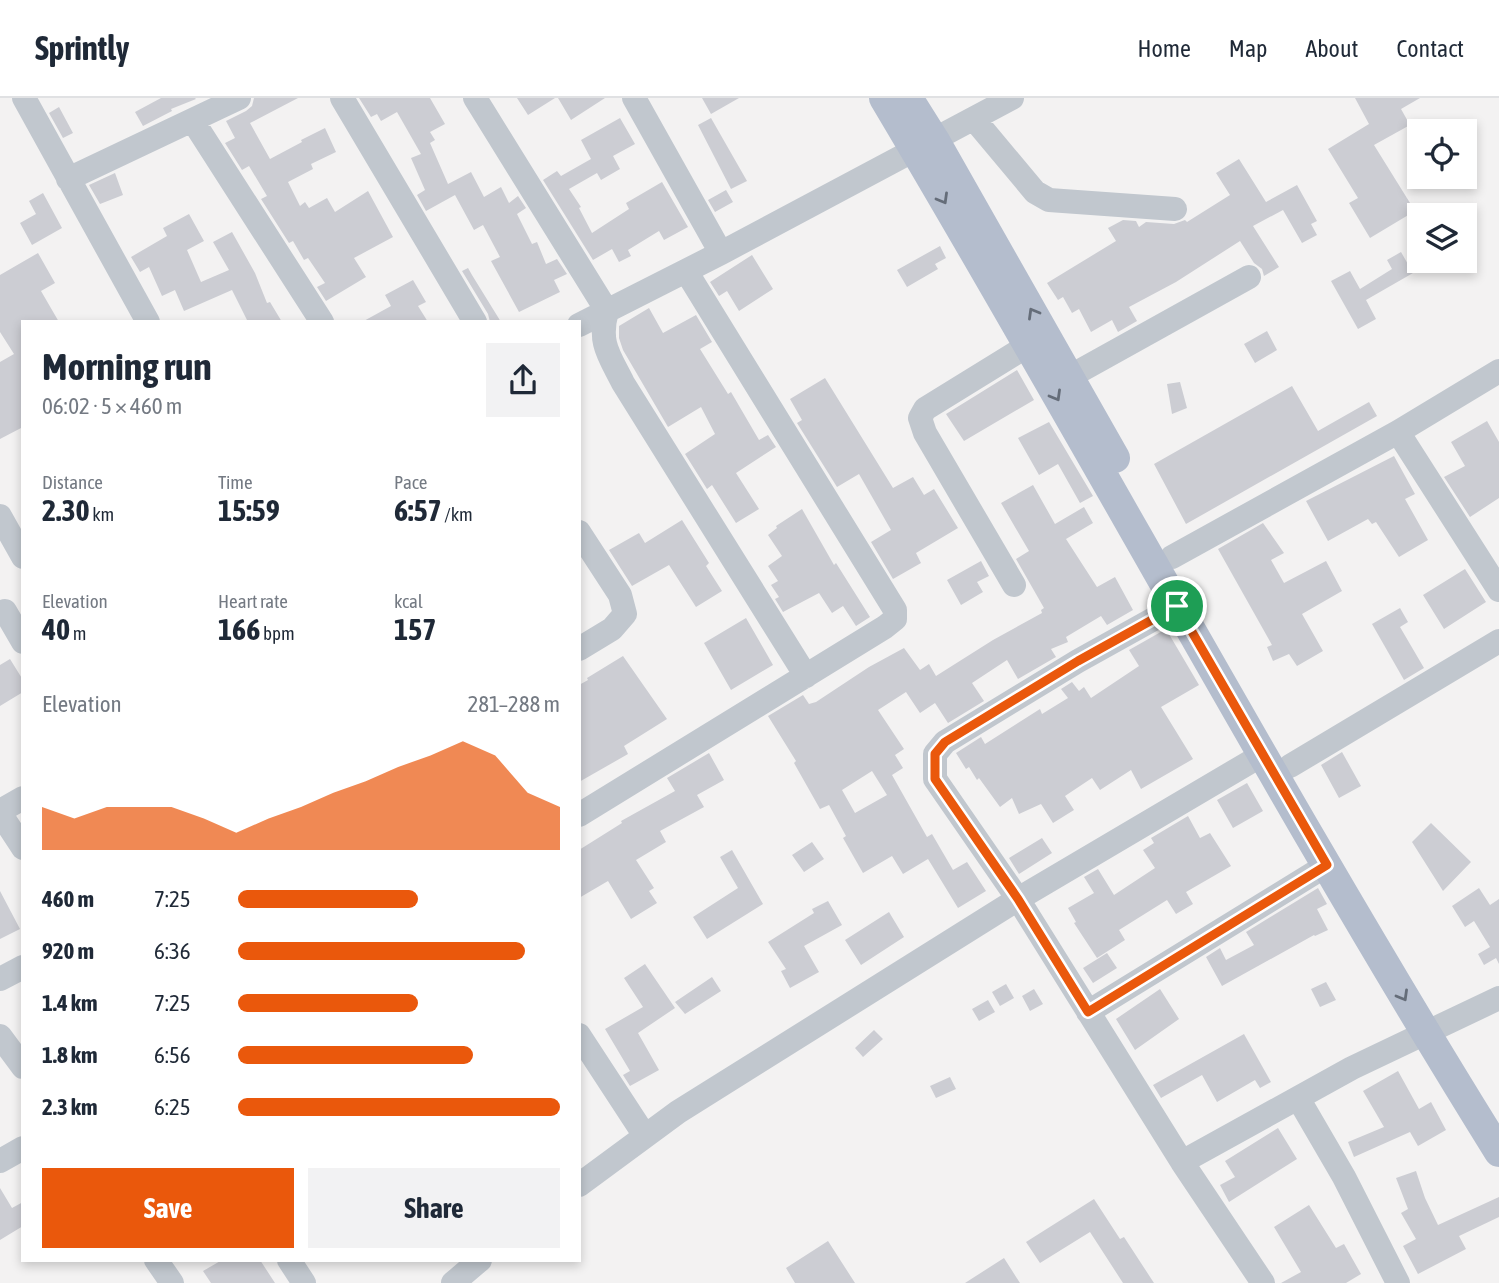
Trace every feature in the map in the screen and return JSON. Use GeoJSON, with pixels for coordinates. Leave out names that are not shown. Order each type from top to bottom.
{"type":"FeatureCollection","features":[{"type":"Feature","properties":{"kind":"main road"},"geometry":{"type":"LineString","coordinates":[[884,98],[925,146],[1069,377],[1290,766],[1499,1152]]}},
{"type":"Feature","properties":{"kind":"main road"},"geometry":{"type":"LineString","coordinates":[[908,98],[925,146],[1027,346],[1262,755],[1327,865],[1434,1028],[1499,1113]]}},
{"type":"Feature","properties":{"kind":"street"},"geometry":{"type":"LineString","coordinates":[[24,98],[147,320]]}},
{"type":"Feature","properties":{"kind":"street"},"geometry":{"type":"LineString","coordinates":[[68,179],[239,98]]}},
{"type":"Feature","properties":{"kind":"street"},"geometry":{"type":"LineString","coordinates":[[342,98],[474,320]]}},
{"type":"Feature","properties":{"kind":"street"},"geometry":{"type":"LineString","coordinates":[[475,98],[607,311],[602,330],[623,383],[806,676]]}},
{"type":"Feature","properties":{"kind":"street"},"geometry":{"type":"LineString","coordinates":[[634,98],[721,253]]}},
{"type":"Feature","properties":{"kind":"street"},"geometry":{"type":"LineString","coordinates":[[581,324],[721,253],[1012,98]]}},
{"type":"Feature","properties":{"kind":"street"},"geometry":{"type":"LineString","coordinates":[[974,119],[1035,192],[1049,200],[1175,209]]}},
{"type":"Feature","properties":{"kind":"street"},"geometry":{"type":"LineString","coordinates":[[193,121],[321,320]]}},
{"type":"Feature","properties":{"kind":"street"},"geometry":{"type":"LineString","coordinates":[[581,814],[885,628],[895,619],[895,610],[686,271]]}},
{"type":"Feature","properties":{"kind":"street"},"geometry":{"type":"LineString","coordinates":[[1069,377],[1249,277]]}},
{"type":"Feature","properties":{"kind":"street"},"geometry":{"type":"LineString","coordinates":[[1014,586],[925,433],[920,418],[925,409],[1027,346]]}},
{"type":"Feature","properties":{"kind":"street"},"geometry":{"type":"LineString","coordinates":[[1172,557],[1398,432],[1499,371]]}},
{"type":"Feature","properties":{"kind":"street"},"geometry":{"type":"LineString","coordinates":[[1398,432],[1499,590]]}},
{"type":"Feature","properties":{"kind":"street"},"geometry":{"type":"LineString","coordinates":[[0,516],[21,553]]}},
{"type":"Feature","properties":{"kind":"street"},"geometry":{"type":"LineString","coordinates":[[581,535],[620,595],[625,614],[612,629],[581,648]]}},
{"type":"Feature","properties":{"kind":"street"},"geometry":{"type":"LineString","coordinates":[[1177,606],[1078,661],[945,742],[935,754],[935,779],[1018,899],[1182,1162],[1263,1283]]}},
{"type":"Feature","properties":{"kind":"street"},"geometry":{"type":"LineString","coordinates":[[9,610],[21,637]]}},
{"type":"Feature","properties":{"kind":"street"},"geometry":{"type":"LineString","coordinates":[[1290,766],[1499,642]]}},
{"type":"Feature","properties":{"kind":"street"},"geometry":{"type":"LineString","coordinates":[[581,1184],[678,1112],[1018,899],[1262,755]]}},
{"type":"Feature","properties":{"kind":"street"},"geometry":{"type":"LineString","coordinates":[[21,799],[0,812],[21,845]]}},
{"type":"Feature","properties":{"kind":"street"},"geometry":{"type":"LineString","coordinates":[[1088,1012],[1327,865]]}},
{"type":"Feature","properties":{"kind":"street"},"geometry":{"type":"LineString","coordinates":[[0,979],[21,968]]}},
{"type":"Feature","properties":{"kind":"street"},"geometry":{"type":"LineString","coordinates":[[1182,1162],[1352,1068],[1499,998]]}},
{"type":"Feature","properties":{"kind":"street"},"geometry":{"type":"LineString","coordinates":[[0,1036],[21,1064]]}},
{"type":"Feature","properties":{"kind":"street"},"geometry":{"type":"LineString","coordinates":[[581,1038],[645,1136]]}},
{"type":"Feature","properties":{"kind":"street"},"geometry":{"type":"LineString","coordinates":[[1298,1098],[1344,1177],[1398,1283]]}},
{"type":"Feature","properties":{"kind":"street"},"geometry":{"type":"LineString","coordinates":[[0,1161],[21,1148]]}},
{"type":"Feature","properties":{"kind":"street"},"geometry":{"type":"LineString","coordinates":[[157,1262],[172,1283]]}},
{"type":"Feature","properties":{"kind":"street"},"geometry":{"type":"LineString","coordinates":[[290,1262],[304,1283]]}},
{"type":"Feature","properties":{"kind":"street"},"geometry":{"type":"LineString","coordinates":[[453,1283],[478,1262]]}},
{"type":"Feature","properties":{"kind":"building"},"geometry":{"type":"Polygon","coordinates":[[[161,98],[196,99],[171,109],[172,111],[143,126],[135,112],[161,98]]]}},
{"type":"Feature","properties":{"kind":"building"},"geometry":{"type":"Polygon","coordinates":[[[254,98],[298,98],[250,123],[270,159],[325,128],[336,152],[311,164],[313,169],[288,182],[300,206],[305,202],[309,208],[327,198],[335,212],[368,191],[393,237],[354,258],[366,277],[326,301],[317,287],[325,283],[308,258],[304,260],[293,241],[289,243],[261,199],[267,196],[249,166],[242,170],[225,143],[235,138],[226,121],[246,111],[252,106],[254,98]]]}},
{"type":"Feature","properties":{"kind":"building"},"geometry":{"type":"Polygon","coordinates":[[[359,98],[430,98],[445,124],[430,132],[435,140],[430,143],[448,184],[471,172],[484,197],[501,187],[509,203],[518,196],[526,208],[517,214],[532,244],[537,242],[546,264],[557,259],[567,274],[554,280],[560,292],[519,312],[491,261],[500,257],[483,225],[474,230],[455,195],[426,211],[417,195],[425,190],[411,158],[421,154],[397,112],[381,121],[377,114],[371,117],[359,98]]]}},
{"type":"Feature","properties":{"kind":"building"},"geometry":{"type":"Polygon","coordinates":[[[517,98],[555,98],[528,115],[517,98]]]}},
{"type":"Feature","properties":{"kind":"building"},"geometry":{"type":"Polygon","coordinates":[[[558,98],[605,98],[571,120],[558,98]]]}},
{"type":"Feature","properties":{"kind":"building"},"geometry":{"type":"Polygon","coordinates":[[[702,98],[739,98],[711,114],[702,98]]]}},
{"type":"Feature","properties":{"kind":"building"},"geometry":{"type":"Polygon","coordinates":[[[1355,98],[1420,98],[1401,109],[1407,120],[1407,127],[1374,145],[1410,203],[1407,203],[1407,216],[1370,238],[1349,203],[1358,198],[1328,149],[1369,124],[1355,98]]]}},
{"type":"Feature","properties":{"kind":"building"},"geometry":{"type":"Polygon","coordinates":[[[59,107],[73,133],[63,138],[49,113],[59,107]]]}},
{"type":"Feature","properties":{"kind":"building"},"geometry":{"type":"Polygon","coordinates":[[[620,118],[635,144],[613,156],[620,169],[601,180],[597,173],[569,189],[581,207],[579,208],[592,233],[629,209],[626,203],[662,182],[688,227],[664,240],[659,231],[628,250],[631,256],[619,262],[612,249],[593,260],[543,180],[557,171],[561,176],[591,159],[581,140],[620,118]]]}},
{"type":"Feature","properties":{"kind":"building"},"geometry":{"type":"Polygon","coordinates":[[[711,118],[747,181],[731,189],[698,125],[711,118]]]}},
{"type":"Feature","properties":{"kind":"building"},"geometry":{"type":"Polygon","coordinates":[[[1239,159],[1266,202],[1297,185],[1317,221],[1311,224],[1317,235],[1302,243],[1283,210],[1253,226],[1279,267],[1264,276],[1262,269],[1254,263],[1240,241],[1176,282],[1129,307],[1137,321],[1118,332],[1112,320],[1091,332],[1079,309],[1072,313],[1063,297],[1058,300],[1047,283],[1116,241],[1108,228],[1123,220],[1136,221],[1139,227],[1146,222],[1187,222],[1230,195],[1216,173],[1239,159]]]}},
{"type":"Feature","properties":{"kind":"building"},"geometry":{"type":"Polygon","coordinates":[[[115,173],[123,195],[100,204],[89,185],[115,173]]]}},
{"type":"Feature","properties":{"kind":"building"},"geometry":{"type":"Polygon","coordinates":[[[726,190],[733,202],[715,212],[708,200],[726,190]]]}},
{"type":"Feature","properties":{"kind":"building"},"geometry":{"type":"Polygon","coordinates":[[[43,193],[62,228],[32,245],[20,223],[36,214],[29,201],[43,193]]]}},
{"type":"Feature","properties":{"kind":"building"},"geometry":{"type":"Polygon","coordinates":[[[189,214],[204,241],[187,250],[201,282],[229,270],[213,242],[232,232],[255,273],[267,303],[270,302],[281,320],[247,320],[232,290],[184,311],[175,290],[162,296],[149,267],[140,272],[131,257],[167,236],[163,228],[189,214]]]}},
{"type":"Feature","properties":{"kind":"building"},"geometry":{"type":"Polygon","coordinates":[[[940,246],[946,258],[935,264],[938,269],[907,287],[897,270],[940,246]]]}},
{"type":"Feature","properties":{"kind":"building"},"geometry":{"type":"Polygon","coordinates":[[[1401,252],[1407,262],[1407,273],[1413,273],[1366,300],[1376,319],[1358,329],[1331,281],[1350,271],[1360,289],[1392,269],[1387,260],[1401,252]]]}},
{"type":"Feature","properties":{"kind":"building"},"geometry":{"type":"Polygon","coordinates":[[[38,253],[55,283],[41,291],[58,320],[21,320],[21,428],[0,439],[0,362],[14,354],[0,332],[0,275],[38,253]]]}},
{"type":"Feature","properties":{"kind":"building"},"geometry":{"type":"Polygon","coordinates":[[[752,255],[773,289],[739,311],[727,291],[719,296],[710,282],[752,255]]]}},
{"type":"Feature","properties":{"kind":"building"},"geometry":{"type":"Polygon","coordinates":[[[468,268],[500,320],[490,320],[462,271],[468,268]]]}},
{"type":"Feature","properties":{"kind":"building"},"geometry":{"type":"Polygon","coordinates":[[[413,280],[426,302],[418,306],[427,320],[366,320],[391,306],[385,295],[413,280]]]}},
{"type":"Feature","properties":{"kind":"building"},"geometry":{"type":"Polygon","coordinates":[[[649,308],[663,333],[696,315],[712,342],[700,349],[728,394],[731,392],[759,440],[768,435],[776,447],[736,473],[759,509],[736,523],[712,485],[707,489],[685,454],[715,434],[701,407],[668,427],[623,350],[619,326],[649,308]]]}},
{"type":"Feature","properties":{"kind":"building"},"geometry":{"type":"Polygon","coordinates":[[[1267,331],[1277,350],[1255,363],[1244,344],[1267,331]]]}},
{"type":"Feature","properties":{"kind":"building"},"geometry":{"type":"Polygon","coordinates":[[[1017,370],[1034,400],[964,441],[946,414],[1017,370]]]}},
{"type":"Feature","properties":{"kind":"building"},"geometry":{"type":"Polygon","coordinates":[[[825,378],[893,488],[913,477],[924,495],[934,489],[958,528],[916,553],[921,563],[893,579],[871,542],[891,530],[859,474],[837,487],[797,423],[802,420],[790,399],[825,378]]]}},
{"type":"Feature","properties":{"kind":"building"},"geometry":{"type":"Polygon","coordinates":[[[1180,382],[1187,408],[1172,414],[1167,384],[1180,382]]]}},
{"type":"Feature","properties":{"kind":"building"},"geometry":{"type":"Polygon","coordinates":[[[1292,386],[1318,431],[1369,402],[1377,416],[1186,524],[1154,464],[1292,386]]]}},
{"type":"Feature","properties":{"kind":"building"},"geometry":{"type":"Polygon","coordinates":[[[1487,421],[1499,442],[1499,498],[1470,517],[1444,477],[1465,466],[1451,442],[1487,421]]]}},
{"type":"Feature","properties":{"kind":"building"},"geometry":{"type":"Polygon","coordinates":[[[1049,422],[1093,496],[1080,503],[1058,464],[1039,475],[1018,438],[1049,422]]]}},
{"type":"Feature","properties":{"kind":"building"},"geometry":{"type":"Polygon","coordinates":[[[1394,456],[1415,494],[1405,499],[1428,540],[1399,557],[1376,522],[1372,524],[1368,519],[1328,541],[1306,501],[1394,456]]]}},
{"type":"Feature","properties":{"kind":"building"},"geometry":{"type":"Polygon","coordinates":[[[1033,485],[1055,524],[1084,507],[1093,523],[1066,539],[1097,587],[1115,577],[1133,610],[1107,625],[1101,616],[1066,637],[1068,642],[1051,649],[1056,657],[1018,679],[1007,660],[972,683],[984,701],[948,723],[935,703],[920,713],[906,692],[878,710],[904,749],[895,755],[903,768],[892,775],[927,837],[932,834],[953,870],[967,862],[986,891],[958,908],[928,859],[903,874],[892,856],[863,873],[843,838],[846,836],[829,805],[820,809],[794,763],[796,761],[768,716],[803,695],[809,704],[816,702],[869,667],[904,648],[920,670],[929,664],[936,676],[1042,613],[1044,608],[1016,559],[1029,551],[1001,503],[1033,485]],[[872,771],[842,790],[855,813],[887,795],[872,771]]]}},
{"type":"Feature","properties":{"kind":"building"},"geometry":{"type":"Polygon","coordinates":[[[802,509],[834,565],[836,563],[870,617],[856,626],[843,606],[832,613],[819,593],[783,612],[775,599],[779,597],[771,585],[778,581],[768,566],[782,556],[768,535],[776,526],[802,509]]]}},
{"type":"Feature","properties":{"kind":"building"},"geometry":{"type":"Polygon","coordinates":[[[682,520],[709,563],[706,566],[722,591],[696,607],[669,565],[632,586],[609,550],[639,533],[645,543],[682,520]]]}},
{"type":"Feature","properties":{"kind":"building"},"geometry":{"type":"Polygon","coordinates":[[[1263,523],[1284,553],[1271,560],[1284,583],[1326,561],[1342,591],[1302,614],[1323,651],[1297,666],[1289,654],[1273,661],[1267,647],[1272,645],[1218,549],[1263,523]]]}},
{"type":"Feature","properties":{"kind":"building"},"geometry":{"type":"Polygon","coordinates":[[[981,561],[989,576],[977,582],[983,592],[961,605],[947,580],[981,561]]]}},
{"type":"Feature","properties":{"kind":"building"},"geometry":{"type":"Polygon","coordinates":[[[1465,569],[1486,602],[1444,629],[1423,595],[1465,569]]]}},
{"type":"Feature","properties":{"kind":"building"},"geometry":{"type":"Polygon","coordinates":[[[1400,608],[1408,622],[1400,627],[1424,668],[1404,680],[1372,624],[1400,608]]]}},
{"type":"Feature","properties":{"kind":"building"},"geometry":{"type":"Polygon","coordinates":[[[746,618],[773,665],[731,690],[704,643],[746,618]]]}},
{"type":"Feature","properties":{"kind":"building"},"geometry":{"type":"Polygon","coordinates":[[[1166,629],[1199,685],[1161,707],[1193,759],[1141,789],[1131,770],[1100,790],[1092,778],[1065,796],[1074,810],[1053,823],[1041,804],[1019,814],[1012,798],[1000,807],[979,778],[977,780],[969,767],[966,769],[956,753],[981,737],[985,744],[1040,709],[1042,714],[1068,698],[1061,689],[1072,682],[1079,691],[1084,687],[1091,698],[1139,666],[1129,650],[1166,629]]]}},
{"type":"Feature","properties":{"kind":"building"},"geometry":{"type":"Polygon","coordinates":[[[623,656],[667,719],[624,746],[628,754],[581,781],[581,684],[588,680],[587,678],[623,656]]]}},
{"type":"Feature","properties":{"kind":"building"},"geometry":{"type":"Polygon","coordinates":[[[10,659],[21,677],[21,693],[0,706],[0,665],[10,659]]]}},
{"type":"Feature","properties":{"kind":"building"},"geometry":{"type":"Polygon","coordinates":[[[1342,752],[1361,786],[1339,798],[1321,765],[1342,752]]]}},
{"type":"Feature","properties":{"kind":"building"},"geometry":{"type":"Polygon","coordinates":[[[709,753],[724,780],[697,795],[704,807],[660,831],[666,842],[636,860],[654,888],[649,891],[657,903],[631,919],[608,881],[581,897],[581,849],[622,823],[621,821],[675,791],[667,778],[709,753]]]}},
{"type":"Feature","properties":{"kind":"building"},"geometry":{"type":"Polygon","coordinates":[[[1247,783],[1263,811],[1233,828],[1217,800],[1247,783]]]}},
{"type":"Feature","properties":{"kind":"building"},"geometry":{"type":"Polygon","coordinates":[[[1188,816],[1200,838],[1210,833],[1231,866],[1186,892],[1193,904],[1176,914],[1167,900],[1119,930],[1125,940],[1097,958],[1074,923],[1076,922],[1068,908],[1094,893],[1084,877],[1098,869],[1114,895],[1155,868],[1143,850],[1154,843],[1151,838],[1188,816]]]}},
{"type":"Feature","properties":{"kind":"building"},"geometry":{"type":"Polygon","coordinates":[[[1431,823],[1471,862],[1443,891],[1412,842],[1431,823]]]}},
{"type":"Feature","properties":{"kind":"building"},"geometry":{"type":"Polygon","coordinates":[[[1042,838],[1052,853],[1019,874],[1009,858],[1042,838]]]}},
{"type":"Feature","properties":{"kind":"building"},"geometry":{"type":"Polygon","coordinates":[[[812,842],[824,859],[804,872],[792,855],[812,842]]]}},
{"type":"Feature","properties":{"kind":"building"},"geometry":{"type":"Polygon","coordinates":[[[732,850],[763,904],[707,939],[693,917],[738,888],[720,857],[732,850]]]}},
{"type":"Feature","properties":{"kind":"building"},"geometry":{"type":"Polygon","coordinates":[[[1318,888],[1327,904],[1317,909],[1328,930],[1314,935],[1222,986],[1206,957],[1220,948],[1226,960],[1254,945],[1246,932],[1318,888]]]}},
{"type":"Feature","properties":{"kind":"building"},"geometry":{"type":"Polygon","coordinates":[[[1479,888],[1490,905],[1499,899],[1499,964],[1496,958],[1484,965],[1478,954],[1490,947],[1474,921],[1465,927],[1452,906],[1479,888]]]}},
{"type":"Feature","properties":{"kind":"building"},"geometry":{"type":"Polygon","coordinates":[[[0,891],[20,929],[0,939],[0,891]]]}},
{"type":"Feature","properties":{"kind":"building"},"geometry":{"type":"Polygon","coordinates":[[[828,901],[842,925],[804,946],[819,972],[790,988],[781,971],[786,969],[768,942],[814,913],[812,909],[828,901]]]}},
{"type":"Feature","properties":{"kind":"building"},"geometry":{"type":"Polygon","coordinates":[[[889,912],[904,937],[861,965],[845,940],[889,912]]]}},
{"type":"Feature","properties":{"kind":"building"},"geometry":{"type":"Polygon","coordinates":[[[1107,953],[1117,968],[1093,983],[1083,968],[1107,953]]]}},
{"type":"Feature","properties":{"kind":"building"},"geometry":{"type":"Polygon","coordinates":[[[645,964],[675,1008],[638,1033],[659,1070],[630,1086],[623,1075],[630,1071],[605,1029],[643,1007],[624,978],[645,964]]]}},
{"type":"Feature","properties":{"kind":"building"},"geometry":{"type":"Polygon","coordinates":[[[712,977],[721,991],[685,1014],[675,1002],[712,977]]]}},
{"type":"Feature","properties":{"kind":"building"},"geometry":{"type":"Polygon","coordinates":[[[1326,982],[1336,1000],[1320,1007],[1311,989],[1326,982]]]}},
{"type":"Feature","properties":{"kind":"building"},"geometry":{"type":"Polygon","coordinates":[[[1006,984],[1014,998],[1000,1006],[992,992],[1006,984]]]}},
{"type":"Feature","properties":{"kind":"building"},"geometry":{"type":"Polygon","coordinates":[[[1034,989],[1043,1004],[1030,1011],[1022,996],[1034,989]]]}},
{"type":"Feature","properties":{"kind":"building"},"geometry":{"type":"Polygon","coordinates":[[[1160,989],[1179,1019],[1135,1050],[1116,1019],[1160,989]]]}},
{"type":"Feature","properties":{"kind":"building"},"geometry":{"type":"Polygon","coordinates":[[[988,1000],[995,1012],[979,1021],[972,1009],[988,1000]]]}},
{"type":"Feature","properties":{"kind":"building"},"geometry":{"type":"Polygon","coordinates":[[[874,1030],[883,1039],[863,1057],[855,1048],[874,1030]]]}},
{"type":"Feature","properties":{"kind":"building"},"geometry":{"type":"Polygon","coordinates":[[[1244,1034],[1271,1082],[1260,1088],[1255,1080],[1217,1102],[1202,1075],[1161,1098],[1153,1085],[1244,1034]]]}},
{"type":"Feature","properties":{"kind":"building"},"geometry":{"type":"Polygon","coordinates":[[[1398,1071],[1419,1109],[1431,1102],[1446,1130],[1418,1146],[1410,1132],[1354,1157],[1348,1142],[1384,1127],[1363,1091],[1398,1071]]]}},
{"type":"Feature","properties":{"kind":"building"},"geometry":{"type":"Polygon","coordinates":[[[950,1077],[956,1089],[936,1098],[930,1086],[950,1077]]]}},
{"type":"Feature","properties":{"kind":"building"},"geometry":{"type":"Polygon","coordinates":[[[1278,1128],[1297,1159],[1229,1202],[1220,1185],[1235,1177],[1225,1161],[1278,1128]]]}},
{"type":"Feature","properties":{"kind":"building"},"geometry":{"type":"Polygon","coordinates":[[[1416,1171],[1438,1225],[1499,1197],[1499,1217],[1459,1236],[1466,1249],[1418,1274],[1403,1246],[1416,1239],[1401,1213],[1408,1209],[1396,1178],[1416,1171]]]}},
{"type":"Feature","properties":{"kind":"building"},"geometry":{"type":"Polygon","coordinates":[[[0,1188],[12,1208],[21,1203],[21,1227],[0,1240],[0,1188]]]}},
{"type":"Feature","properties":{"kind":"building"},"geometry":{"type":"Polygon","coordinates":[[[1094,1199],[1120,1239],[1124,1237],[1154,1283],[1123,1283],[1090,1232],[1040,1263],[1026,1242],[1094,1199]]]}},
{"type":"Feature","properties":{"kind":"building"},"geometry":{"type":"Polygon","coordinates":[[[1309,1205],[1336,1248],[1344,1244],[1361,1274],[1346,1283],[1281,1283],[1301,1272],[1274,1227],[1309,1205]]]}},
{"type":"Feature","properties":{"kind":"building"},"geometry":{"type":"Polygon","coordinates":[[[828,1241],[855,1283],[795,1283],[786,1268],[828,1241]]]}},
{"type":"Feature","properties":{"kind":"building"},"geometry":{"type":"Polygon","coordinates":[[[1004,1258],[1020,1283],[965,1283],[1004,1258]]]}},
{"type":"Feature","properties":{"kind":"building"},"geometry":{"type":"Polygon","coordinates":[[[219,1262],[261,1262],[275,1283],[211,1283],[203,1271],[219,1262]]]}},
{"type":"Feature","properties":{"kind":"route"},"geometry":{"type":"LineString","coordinates":[[1177,606],[1327,865],[1088,1012],[1018,899],[935,779],[935,754],[945,742],[1078,661],[1177,606]]}}]}
